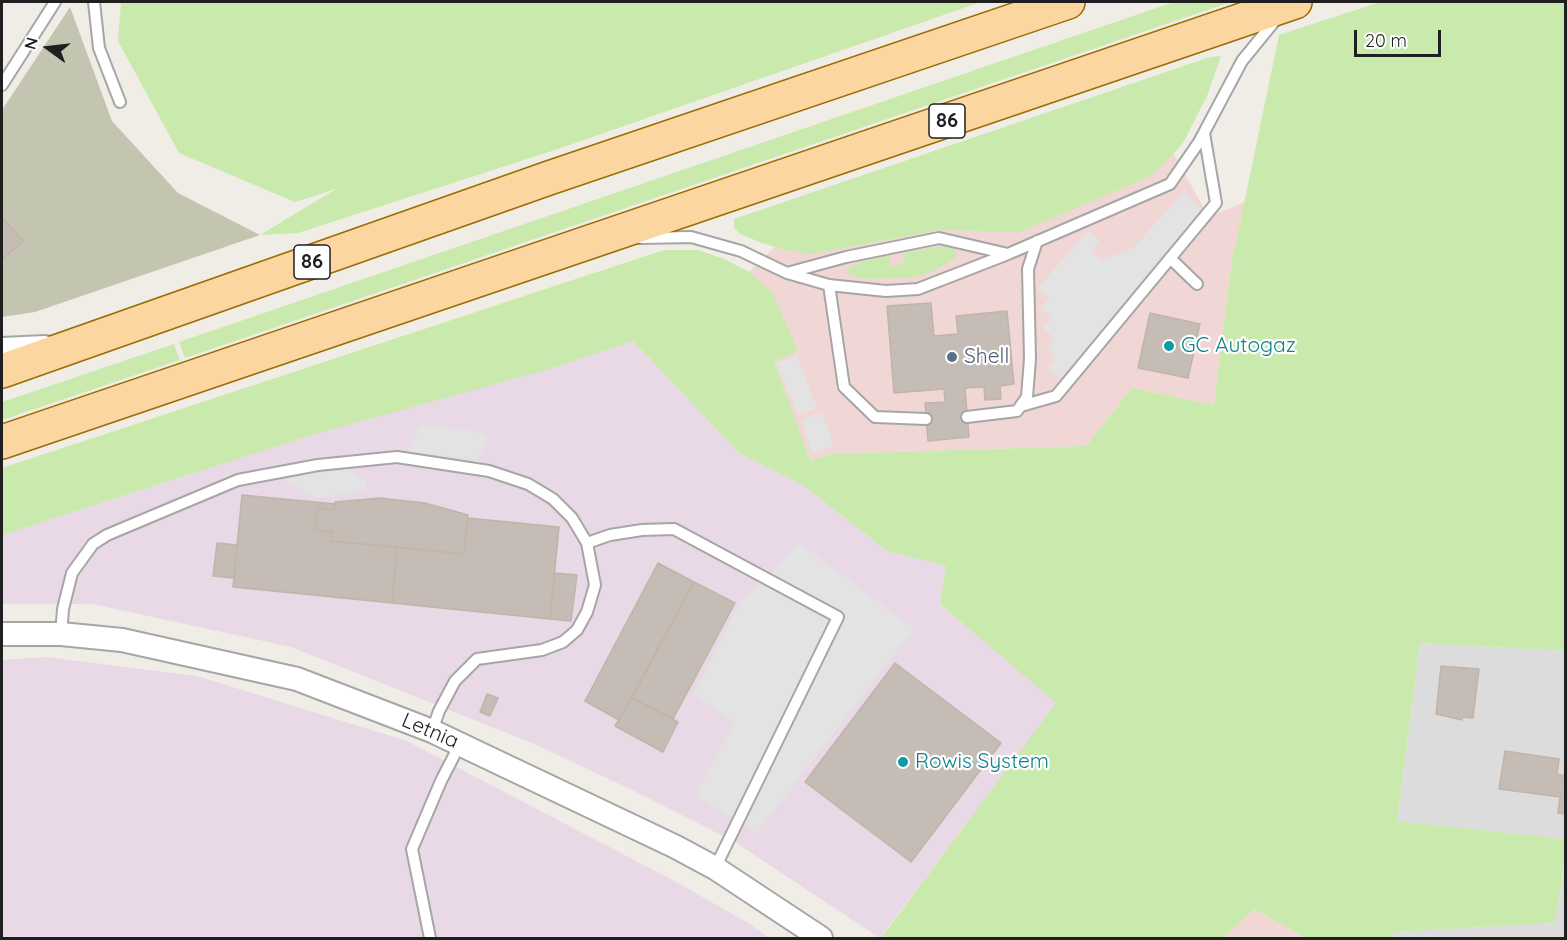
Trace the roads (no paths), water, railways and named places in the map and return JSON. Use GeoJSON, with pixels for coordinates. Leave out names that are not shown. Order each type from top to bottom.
{"type":"FeatureCollection","features":[{"type":"Feature","properties":{"kind":"main road","name":"86"},"geometry":{"type":"LineString","coordinates":[[2,371],[561,174],[1068,2]]}},
{"type":"Feature","properties":{"kind":"main road","name":"86"},"geometry":{"type":"LineString","coordinates":[[2,442],[1293,2]]}},
{"type":"Feature","properties":{"kind":"street"},"geometry":{"type":"LineString","coordinates":[[2,349],[74,346]]}},
{"type":"Feature","properties":{"kind":"street","name":"Letnia"},"geometry":{"type":"LineString","coordinates":[[2,634],[61,634],[122,640],[297,679],[460,743],[715,868],[821,939]]}},
{"type":"Feature","properties":{"kind":"lane"},"geometry":{"type":"LineString","coordinates":[[2,85],[55,2]]}},
{"type":"Feature","properties":{"kind":"lane"},"geometry":{"type":"LineString","coordinates":[[94,2],[99,48],[120,102]]}},
{"type":"Feature","properties":{"kind":"lane"},"geometry":{"type":"LineString","coordinates":[[604,238],[691,237],[741,251],[786,273],[829,285],[886,291],[918,289],[1008,254],[1170,184],[1204,133],[1242,61],[1293,2]]}},
{"type":"Feature","properties":{"kind":"lane"},"geometry":{"type":"LineString","coordinates":[[1021,406],[1056,396],[1216,203],[1204,133]]}},
{"type":"Feature","properties":{"kind":"lane"},"geometry":{"type":"LineString","coordinates":[[786,273],[846,257],[939,238],[1008,254]]}},
{"type":"Feature","properties":{"kind":"lane"},"geometry":{"type":"LineString","coordinates":[[967,417],[1017,411],[1027,397],[1030,359],[1028,270],[1037,241]]}},
{"type":"Feature","properties":{"kind":"lane"},"geometry":{"type":"LineString","coordinates":[[1170,258],[1197,284]]}},
{"type":"Feature","properties":{"kind":"lane"},"geometry":{"type":"LineString","coordinates":[[829,285],[844,387],[875,417],[926,419]]}},
{"type":"Feature","properties":{"kind":"lane"},"geometry":{"type":"LineString","coordinates":[[61,634],[63,609],[72,573],[93,544],[107,535],[238,480],[278,471],[397,457],[489,471],[528,484],[553,499],[572,518],[587,543],[596,585],[587,612],[577,630],[563,642],[542,650],[477,659],[455,681],[439,711],[432,731]]}},
{"type":"Feature","properties":{"kind":"lane"},"geometry":{"type":"LineString","coordinates":[[587,543],[631,531],[674,529],[838,617],[715,868]]}},
{"type":"Feature","properties":{"kind":"lane"},"geometry":{"type":"LineString","coordinates":[[430,939],[412,849],[460,743]]}},
{"type":"Feature","properties":{"kind":"place","name":"GC Autogaz"},"geometry":{"type":"Point","coordinates":[1169,346]}},
{"type":"Feature","properties":{"kind":"place","name":"Shell"},"geometry":{"type":"Point","coordinates":[952,357]}},
{"type":"Feature","properties":{"kind":"place","name":"Rowis System"},"geometry":{"type":"Point","coordinates":[903,762]}}]}
